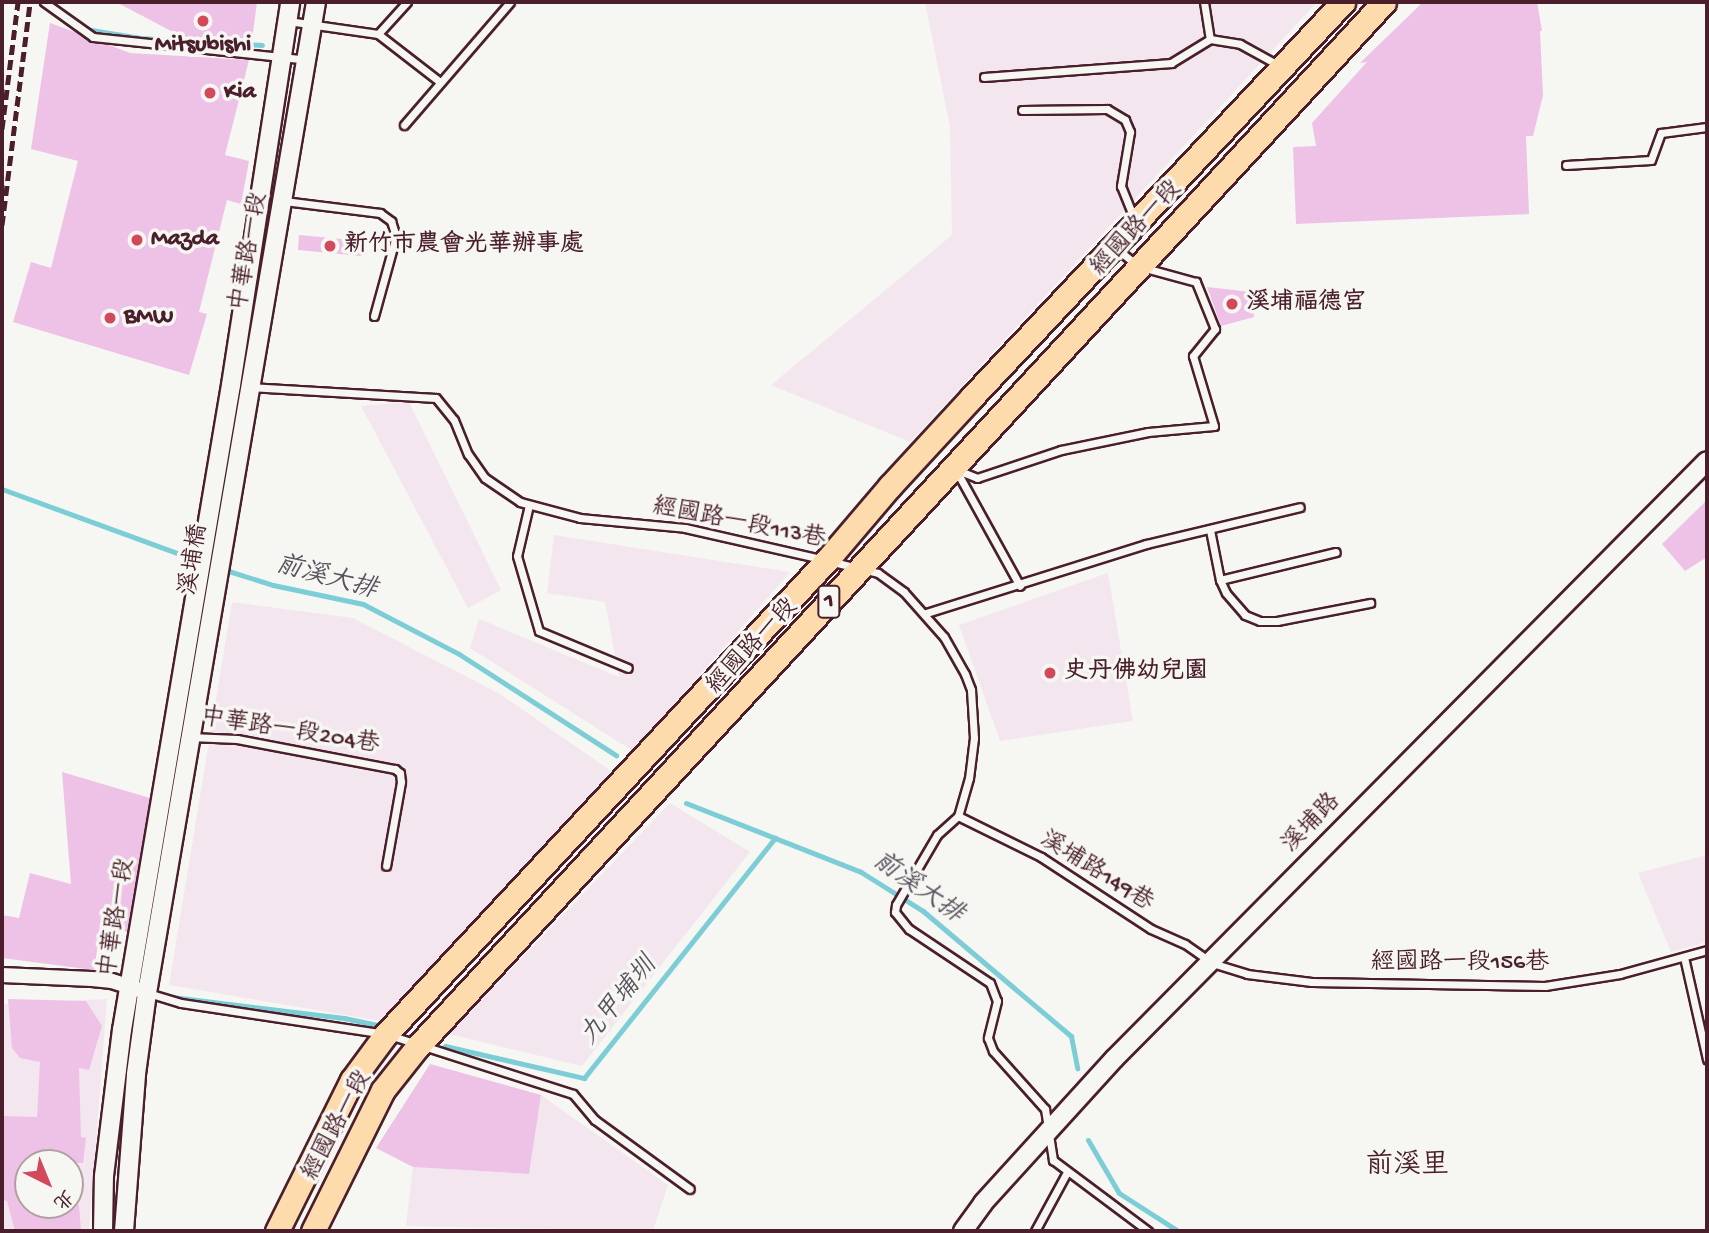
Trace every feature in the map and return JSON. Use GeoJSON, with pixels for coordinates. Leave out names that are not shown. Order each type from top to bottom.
{"type":"FeatureCollection","features":[{"type":"Feature","properties":{"kind":"main road","name":"經國路一段"},"geometry":{"type":"LineString","coordinates":[[277,1231],[352,1080],[386,1034],[827,560],[890,485],[1343,2]]}},
{"type":"Feature","properties":{"kind":"main road","name":"經國路一段"},"geometry":{"type":"LineString","coordinates":[[313,1231],[383,1090],[418,1046],[858,568],[955,469],[1138,266],[1384,2]]}},
{"type":"Feature","properties":{"kind":"street","name":"中華路一段"},"geometry":{"type":"LineString","coordinates":[[210,505],[290,2]]}},
{"type":"Feature","properties":{"kind":"street","name":"中華路一段"},"geometry":{"type":"LineString","coordinates":[[228,510],[252,388],[316,2]]}},
{"type":"Feature","properties":{"kind":"street","name":"溪埔路"},"geometry":{"type":"LineString","coordinates":[[963,1231],[983,1203],[1114,1059],[1707,461]]}},
{"type":"Feature","properties":{"kind":"street","name":"溪埔橋"},"geometry":{"type":"LineString","coordinates":[[202,616],[210,505]]}},
{"type":"Feature","properties":{"kind":"street","name":"溪埔橋"},"geometry":{"type":"LineString","coordinates":[[202,616],[228,510]]}},
{"type":"Feature","properties":{"kind":"street","name":"中華路一段"},"geometry":{"type":"LineString","coordinates":[[124,1231],[136,1074],[139,990],[173,733],[202,616]]}},
{"type":"Feature","properties":{"kind":"street","name":"中華路一段"},"geometry":{"type":"LineString","coordinates":[[103,1231],[104,1176],[122,1030],[139,990],[191,737],[202,616]]}},
{"type":"Feature","properties":{"kind":"street"},"geometry":{"type":"LineString","coordinates":[[2,975],[92,979],[139,990]]}},
{"type":"Feature","properties":{"kind":"lane"},"geometry":{"type":"LineString","coordinates":[[44,2],[93,37],[307,60]]}},
{"type":"Feature","properties":{"kind":"lane"},"geometry":{"type":"LineString","coordinates":[[378,34],[407,2]]}},
{"type":"Feature","properties":{"kind":"lane"},"geometry":{"type":"LineString","coordinates":[[404,125],[509,2]]}},
{"type":"Feature","properties":{"kind":"lane"},"geometry":{"type":"LineString","coordinates":[[1204,2],[1210,40]]}},
{"type":"Feature","properties":{"kind":"lane"},"geometry":{"type":"LineString","coordinates":[[287,21],[378,34],[440,82]]}},
{"type":"Feature","properties":{"kind":"lane"},"geometry":{"type":"LineString","coordinates":[[984,77],[1171,63],[1210,40],[1240,44],[1281,67]]}},
{"type":"Feature","properties":{"kind":"lane"},"geometry":{"type":"LineString","coordinates":[[1022,110],[1107,109],[1125,120],[1130,132],[1121,186],[1135,222]]}},
{"type":"Feature","properties":{"kind":"lane"},"geometry":{"type":"LineString","coordinates":[[1566,165],[1651,160],[1661,133],[1707,127]]}},
{"type":"Feature","properties":{"kind":"lane"},"geometry":{"type":"LineString","coordinates":[[284,201],[380,213],[391,220],[396,236],[374,316]]}},
{"type":"Feature","properties":{"kind":"lane"},"geometry":{"type":"LineString","coordinates":[[955,469],[978,478],[1061,450],[1148,432],[1214,426],[1194,356],[1214,329],[1196,282],[1138,266],[1113,246]]}},
{"type":"Feature","properties":{"kind":"lane"},"geometry":{"type":"LineString","coordinates":[[231,385],[252,388]]}},
{"type":"Feature","properties":{"kind":"lane","name":"經國路一段113巷"},"geometry":{"type":"LineString","coordinates":[[252,388],[436,398],[448,411],[468,454],[485,478],[507,495],[530,505],[580,518],[685,528],[858,568]]}},
{"type":"Feature","properties":{"kind":"lane"},"geometry":{"type":"LineString","coordinates":[[955,469],[1020,586]]}},
{"type":"Feature","properties":{"kind":"lane"},"geometry":{"type":"LineString","coordinates":[[530,505],[517,556],[539,631],[628,668]]}},
{"type":"Feature","properties":{"kind":"lane"},"geometry":{"type":"LineString","coordinates":[[926,613],[1020,586],[1146,544],[1300,507]]}},
{"type":"Feature","properties":{"kind":"lane"},"geometry":{"type":"LineString","coordinates":[[1210,530],[1220,580],[1245,615],[1260,621],[1277,621],[1370,603]]}},
{"type":"Feature","properties":{"kind":"lane"},"geometry":{"type":"LineString","coordinates":[[1220,580],[1336,552]]}},
{"type":"Feature","properties":{"kind":"lane"},"geometry":{"type":"LineString","coordinates":[[858,568],[878,573],[926,613],[949,646],[971,690],[972,757],[958,816],[937,835],[895,905],[895,912],[909,929],[990,982],[996,991],[997,1001],[988,1038],[993,1051],[1045,1109],[1053,1160],[1147,1231]]}},
{"type":"Feature","properties":{"kind":"lane","name":"中華路一段204巷"},"geometry":{"type":"LineString","coordinates":[[173,733],[191,737],[237,739],[387,766],[400,773],[386,866]]}},
{"type":"Feature","properties":{"kind":"lane","name":"溪埔路149巷"},"geometry":{"type":"LineString","coordinates":[[958,816],[1041,857],[1151,929],[1185,944],[1212,963]]}},
{"type":"Feature","properties":{"kind":"lane","name":"經國路一段156巷"},"geometry":{"type":"LineString","coordinates":[[1212,963],[1247,974],[1312,982],[1545,986],[1620,974],[1707,950]]}},
{"type":"Feature","properties":{"kind":"lane"},"geometry":{"type":"LineString","coordinates":[[1684,957],[1707,1059]]}},
{"type":"Feature","properties":{"kind":"lane"},"geometry":{"type":"LineString","coordinates":[[139,990],[181,1003],[386,1034],[573,1094],[596,1120],[690,1189]]}},
{"type":"Feature","properties":{"kind":"lane"},"geometry":{"type":"LineString","coordinates":[[1035,1231],[1067,1172]]}},
{"type":"Feature","properties":{"kind":"shaded area"},"geometry":{"type":"Polygon","coordinates":[[[925,2],[1317,2],[910,442],[771,385],[952,235],[950,127],[925,2]]]}},
{"type":"Feature","properties":{"kind":"shaded area"},"geometry":{"type":"Polygon","coordinates":[[[409,402],[501,590],[468,608],[361,406],[409,402]]]}},
{"type":"Feature","properties":{"kind":"shaded area"},"geometry":{"type":"Polygon","coordinates":[[[554,535],[790,572],[633,751],[470,648],[479,619],[619,677],[605,602],[547,593],[554,535]]]}},
{"type":"Feature","properties":{"kind":"shaded area","name":"史丹佛幼兒園"},"geometry":{"type":"Polygon","coordinates":[[[1108,573],[1133,721],[1000,741],[959,625],[1108,573]]]}},
{"type":"Feature","properties":{"kind":"shaded area"},"geometry":{"type":"Polygon","coordinates":[[[232,602],[353,618],[500,694],[611,771],[387,1022],[169,985],[232,602]]]}},
{"type":"Feature","properties":{"kind":"shaded area"},"geometry":{"type":"Polygon","coordinates":[[[670,803],[750,852],[582,1066],[449,1034],[670,803]]]}},
{"type":"Feature","properties":{"kind":"shaded area"},"geometry":{"type":"Polygon","coordinates":[[[1707,855],[1707,942],[1671,952],[1638,873],[1707,855]]]}},
{"type":"Feature","properties":{"kind":"shaded area"},"geometry":{"type":"Polygon","coordinates":[[[107,999],[89,1231],[2,1231],[2,1004],[107,999]]]}},
{"type":"Feature","properties":{"kind":"shaded area"},"geometry":{"type":"Polygon","coordinates":[[[541,1095],[668,1185],[653,1231],[406,1226],[413,1167],[529,1174],[541,1095]]]}},
{"type":"Feature","properties":{"kind":"building","name":"Mitsubishi"},"geometry":{"type":"Polygon","coordinates":[[[116,2],[257,2],[251,48],[190,41],[116,2]]]}},
{"type":"Feature","properties":{"kind":"building"},"geometry":{"type":"Polygon","coordinates":[[[1423,2],[1537,2],[1542,31],[1543,95],[1533,136],[1526,136],[1529,214],[1296,224],[1293,147],[1316,146],[1312,123],[1367,62],[1360,63],[1423,2]]]}},
{"type":"Feature","properties":{"kind":"building"},"geometry":{"type":"Polygon","coordinates":[[[50,23],[75,32],[92,43],[109,45],[130,53],[249,60],[225,155],[249,161],[241,204],[227,200],[199,312],[207,314],[189,375],[13,322],[31,262],[51,268],[78,161],[31,149],[50,23]]]}},
{"type":"Feature","properties":{"kind":"building","name":"新竹市農會光華辦事處"},"geometry":{"type":"Polygon","coordinates":[[[299,235],[363,241],[361,256],[298,250],[299,235]]]}},
{"type":"Feature","properties":{"kind":"building","name":"溪埔福德宮"},"geometry":{"type":"Polygon","coordinates":[[[1207,287],[1251,292],[1254,317],[1221,326],[1207,287]]]}},
{"type":"Feature","properties":{"kind":"building"},"geometry":{"type":"Polygon","coordinates":[[[1707,500],[1707,557],[1685,571],[1662,544],[1707,500]]]}},
{"type":"Feature","properties":{"kind":"building"},"geometry":{"type":"Polygon","coordinates":[[[62,772],[150,798],[127,932],[101,925],[94,970],[2,958],[2,915],[19,918],[30,873],[71,884],[62,772]]]}},
{"type":"Feature","properties":{"kind":"building"},"geometry":{"type":"Polygon","coordinates":[[[8,999],[86,1001],[102,1026],[89,1070],[79,1068],[81,1137],[86,1138],[84,1155],[84,1149],[14,1149],[14,1219],[80,1219],[81,1231],[15,1231],[7,1201],[2,1200],[2,1116],[37,1117],[40,1062],[20,1058],[12,1048],[8,999]]]}},
{"type":"Feature","properties":{"kind":"building"},"geometry":{"type":"Polygon","coordinates":[[[430,1064],[541,1095],[529,1174],[413,1167],[376,1148],[430,1064]]]}},
{"type":"Feature","properties":{"kind":"waterway"},"geometry":{"type":"LineString","coordinates":[[91,30],[140,38],[206,42]]}},
{"type":"Feature","properties":{"kind":"waterway"},"geometry":{"type":"LineString","coordinates":[[244,44],[262,45]]}},
{"type":"Feature","properties":{"kind":"waterway","name":"前溪大排"},"geometry":{"type":"LineString","coordinates":[[2,489],[199,561]]}},
{"type":"Feature","properties":{"kind":"waterway","name":"前溪大排"},"geometry":{"type":"LineString","coordinates":[[222,569],[273,585],[363,604],[459,654],[616,755]]}},
{"type":"Feature","properties":{"kind":"waterway","name":"前溪大排"},"geometry":{"type":"LineString","coordinates":[[686,803],[861,872],[923,911],[1071,1036],[1077,1068]]}},
{"type":"Feature","properties":{"kind":"waterway","name":"九甲埔圳"},"geometry":{"type":"LineString","coordinates":[[445,1046],[584,1078],[775,838]]}},
{"type":"Feature","properties":{"kind":"waterway","name":"九甲埔圳"},"geometry":{"type":"LineString","coordinates":[[172,997],[344,1018],[378,1025]]}},
{"type":"Feature","properties":{"kind":"waterway","name":"前溪大排"},"geometry":{"type":"LineString","coordinates":[[1088,1140],[1119,1193],[1178,1231]]}},
{"type":"Feature","properties":{"kind":"railway"},"geometry":{"type":"LineString","coordinates":[[2,129],[18,2]]}},
{"type":"Feature","properties":{"kind":"railway"},"geometry":{"type":"LineString","coordinates":[[2,225],[30,2]]}},
{"type":"Feature","properties":{"kind":"place","name":"Mitsubishi"},"geometry":{"type":"Point","coordinates":[203,21]}},
{"type":"Feature","properties":{"kind":"place","name":"Kia"},"geometry":{"type":"Point","coordinates":[210,93]}},
{"type":"Feature","properties":{"kind":"place","name":"Mazda"},"geometry":{"type":"Point","coordinates":[137,240]}},
{"type":"Feature","properties":{"kind":"place","name":"新竹市農會光華辦事處"},"geometry":{"type":"Point","coordinates":[330,246]}},
{"type":"Feature","properties":{"kind":"place","name":"溪埔福德宮"},"geometry":{"type":"Point","coordinates":[1232,304]}},
{"type":"Feature","properties":{"kind":"place","name":"BMW"},"geometry":{"type":"Point","coordinates":[110,318]}},
{"type":"Feature","properties":{"kind":"place","name":"史丹佛幼兒園"},"geometry":{"type":"Point","coordinates":[1050,673]}},
{"type":"Feature","properties":{"kind":"district","name":"前溪里"},"geometry":{"type":"Point","coordinates":[1407,1167]}}]}
